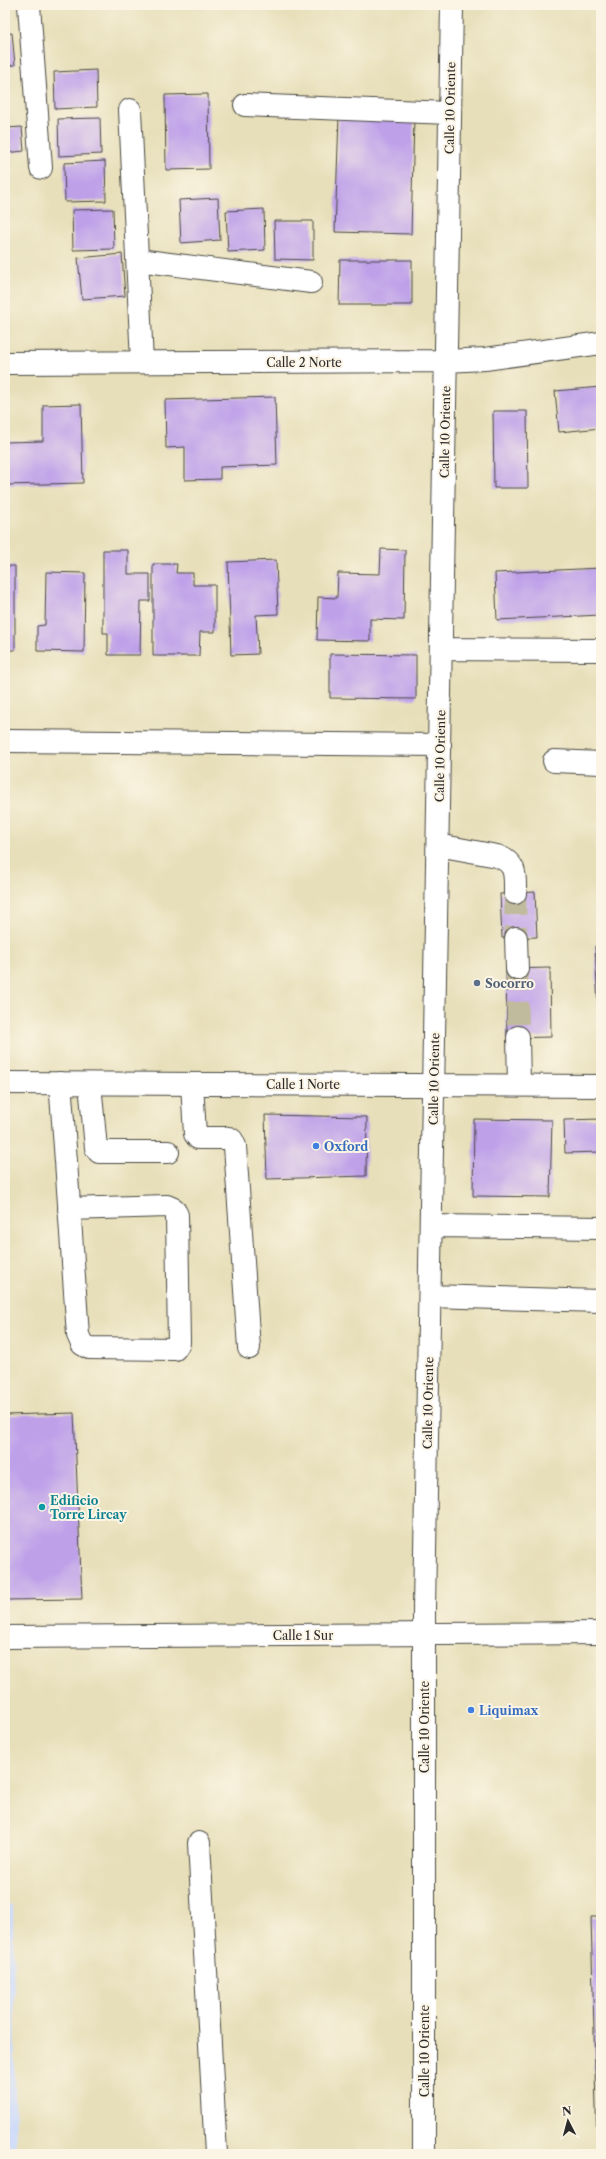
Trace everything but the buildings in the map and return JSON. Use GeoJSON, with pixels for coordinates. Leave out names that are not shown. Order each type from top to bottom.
{"type":"FeatureCollection","features":[{"type":"Feature","properties":{"kind":"street"},"geometry":{"type":"LineString","coordinates":[[29,5],[41,168]]}},
{"type":"Feature","properties":{"kind":"street","name":"Calle 10 Oriente"},"geometry":{"type":"LineString","coordinates":[[424,2154],[423,1634],[432,1226],[452,5]]}},
{"type":"Feature","properties":{"kind":"street"},"geometry":{"type":"LineString","coordinates":[[245,105],[450,113]]}},
{"type":"Feature","properties":{"kind":"street"},"geometry":{"type":"LineString","coordinates":[[130,110],[142,362]]}},
{"type":"Feature","properties":{"kind":"street"},"geometry":{"type":"LineString","coordinates":[[138,260],[311,282]]}},
{"type":"Feature","properties":{"kind":"street","name":"Calle 2 Norte"},"geometry":{"type":"LineString","coordinates":[[5,363],[446,361],[485,359],[601,343]]}},
{"type":"Feature","properties":{"kind":"street"},"geometry":{"type":"LineString","coordinates":[[442,649],[601,650]]}},
{"type":"Feature","properties":{"kind":"street"},"geometry":{"type":"LineString","coordinates":[[5,741],[440,745]]}},
{"type":"Feature","properties":{"kind":"street"},"geometry":{"type":"LineString","coordinates":[[554,761],[601,763]]}},
{"type":"Feature","properties":{"kind":"street"},"geometry":{"type":"LineString","coordinates":[[438,845],[498,856],[507,860],[515,872],[515,893]]}},
{"type":"Feature","properties":{"kind":"street"},"geometry":{"type":"LineString","coordinates":[[516,938],[517,969]]}},
{"type":"Feature","properties":{"kind":"street"},"geometry":{"type":"LineString","coordinates":[[518,1038],[520,1085]]}},
{"type":"Feature","properties":{"kind":"street","name":"Calle 1 Norte"},"geometry":{"type":"LineString","coordinates":[[5,1083],[601,1086]]}},
{"type":"Feature","properties":{"kind":"street"},"geometry":{"type":"LineString","coordinates":[[60,1083],[78,1336],[82,1344],[89,1348],[175,1349],[179,1343],[177,1215],[174,1209],[167,1206],[69,1209]]}},
{"type":"Feature","properties":{"kind":"street"},"geometry":{"type":"LineString","coordinates":[[90,1084],[96,1148],[99,1152],[168,1152]]}},
{"type":"Feature","properties":{"kind":"street"},"geometry":{"type":"LineString","coordinates":[[192,1084],[195,1134],[198,1138],[229,1138],[235,1146],[249,1348]]}},
{"type":"Feature","properties":{"kind":"street"},"geometry":{"type":"LineString","coordinates":[[432,1226],[601,1228]]}},
{"type":"Feature","properties":{"kind":"street"},"geometry":{"type":"LineString","coordinates":[[430,1296],[601,1301]]}},
{"type":"Feature","properties":{"kind":"street","name":"Calle 1 Sur"},"geometry":{"type":"LineString","coordinates":[[5,1637],[601,1633]]}},
{"type":"Feature","properties":{"kind":"street"},"geometry":{"type":"LineString","coordinates":[[199,1842],[216,2154]]}},
{"type":"Feature","properties":{"kind":"shaded area"},"geometry":{"type":"Polygon","coordinates":[[[5,1905],[13,1905],[16,2154],[5,2154],[5,1905]]]}},
{"type":"Feature","properties":{"kind":"tunnel"},"geometry":{"type":"LineString","coordinates":[[515,893],[516,938]]}},
{"type":"Feature","properties":{"kind":"tunnel"},"geometry":{"type":"LineString","coordinates":[[517,969],[518,1037]]}},
{"type":"Feature","properties":{"kind":"place","name":"Socorro"},"geometry":{"type":"Point","coordinates":[477,983]}},
{"type":"Feature","properties":{"kind":"place","name":"Oxford"},"geometry":{"type":"Point","coordinates":[316,1146]}},
{"type":"Feature","properties":{"kind":"place","name":"Edificio Torre Lircay"},"geometry":{"type":"Point","coordinates":[42,1507]}},
{"type":"Feature","properties":{"kind":"place","name":"Liquimax"},"geometry":{"type":"Point","coordinates":[471,1710]}}]}
